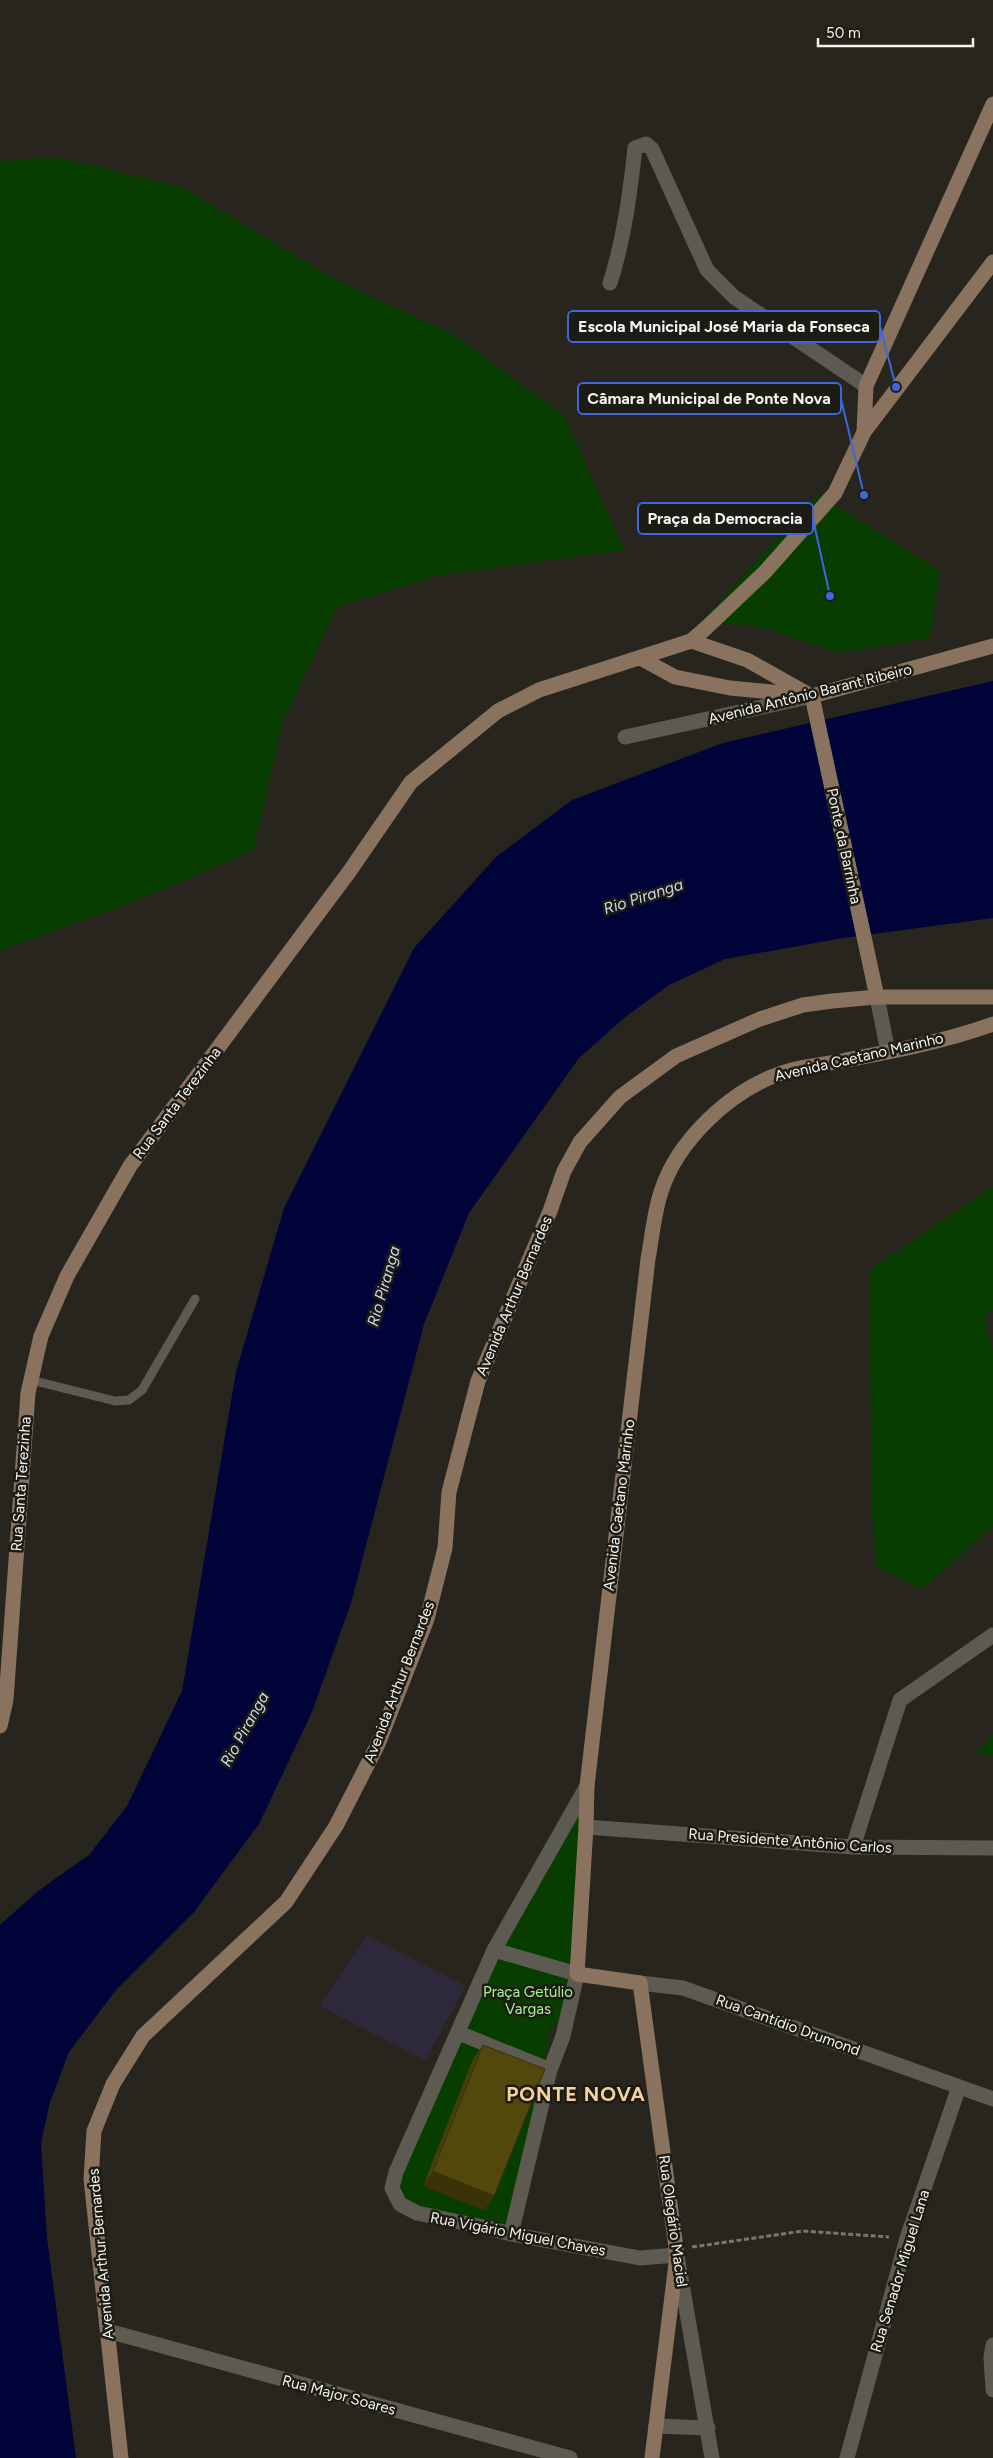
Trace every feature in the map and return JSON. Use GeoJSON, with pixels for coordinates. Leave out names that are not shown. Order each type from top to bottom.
{"type":"FeatureCollection","features":[{"type":"Feature","properties":{"kind":"street"},"geometry":{"type":"LineString","coordinates":[[864,432],[866,386],[993,104]]}},
{"type":"Feature","properties":{"kind":"street"},"geometry":{"type":"LineString","coordinates":[[610,283],[619,252],[631,185],[635,148],[646,144],[652,149],[707,270],[734,297],[866,386]]}},
{"type":"Feature","properties":{"kind":"street"},"geometry":{"type":"LineString","coordinates":[[814,702],[747,660],[691,641],[765,572],[835,493],[864,432],[993,262]]}},
{"type":"Feature","properties":{"kind":"street","name":"Rua Santa Terezinha"},"geometry":{"type":"LineString","coordinates":[[0,1726],[6,1700],[28,1393],[41,1336],[67,1276],[130,1166],[349,872],[411,782],[498,710],[539,690],[691,641]]}},
{"type":"Feature","properties":{"kind":"street","name":"Avenida Antônio Barant Ribeiro"},"geometry":{"type":"LineString","coordinates":[[625,738],[814,702],[993,646]]}},
{"type":"Feature","properties":{"kind":"street"},"geometry":{"type":"LineString","coordinates":[[642,658],[675,676],[730,688],[814,702]]}},
{"type":"Feature","properties":{"kind":"street","name":"Ponte da Barrinha"},"geometry":{"type":"LineString","coordinates":[[814,702],[876,997]]}},
{"type":"Feature","properties":{"kind":"street"},"geometry":{"type":"LineString","coordinates":[[876,997],[888,1052]]}},
{"type":"Feature","properties":{"kind":"street","name":"Avenida Arthur Bernardes"},"geometry":{"type":"LineString","coordinates":[[121,2458],[91,2180],[94,2131],[113,2084],[143,2036],[286,1902],[336,1826],[378,1744],[427,1619],[445,1548],[449,1492],[478,1381],[550,1211],[564,1171],[580,1142],[620,1097],[676,1056],[760,1020],[804,1005],[876,997],[993,997]]}},
{"type":"Feature","properties":{"kind":"street","name":"Avenida Caetano Marinho"},"geometry":{"type":"LineString","coordinates":[[399,2167],[494,1950],[586,1786],[648,1259],[656,1210],[667,1176],[677,1158],[706,1124],[742,1094],[780,1073],[888,1052],[993,1024]]}},
{"type":"Feature","properties":{"kind":"street"},"geometry":{"type":"LineString","coordinates":[[853,1847],[900,1700],[993,1635]]}},
{"type":"Feature","properties":{"kind":"street"},"geometry":{"type":"LineString","coordinates":[[511,2234],[550,2070],[563,2036],[577,1974],[586,1827],[586,1786]]}},
{"type":"Feature","properties":{"kind":"street","name":"Rua Presidente Antônio Carlos"},"geometry":{"type":"LineString","coordinates":[[586,1827],[853,1847],[993,1848]]}},
{"type":"Feature","properties":{"kind":"street"},"geometry":{"type":"LineString","coordinates":[[494,1950],[577,1974]]}},
{"type":"Feature","properties":{"kind":"street","name":"Rua Cantídio Drumond"},"geometry":{"type":"LineString","coordinates":[[577,1974],[683,1988],[993,2099]]}},
{"type":"Feature","properties":{"kind":"street","name":"Rua Olegário Maciel"},"geometry":{"type":"LineString","coordinates":[[640,1983],[677,2252],[712,2458]]}},
{"type":"Feature","properties":{"kind":"street"},"geometry":{"type":"LineString","coordinates":[[459,2033],[550,2070]]}},
{"type":"Feature","properties":{"kind":"street","name":"Rua Senador Miguel Lana"},"geometry":{"type":"LineString","coordinates":[[846,2458],[907,2238],[960,2087]]}},
{"type":"Feature","properties":{"kind":"street","name":"Rua Vigário Miguel Chaves"},"geometry":{"type":"LineString","coordinates":[[399,2167],[392,2183],[393,2194],[400,2204],[410,2210],[511,2234],[640,2258],[677,2252]]}},
{"type":"Feature","properties":{"kind":"street"},"geometry":{"type":"LineString","coordinates":[[652,2458],[677,2252]]}},
{"type":"Feature","properties":{"kind":"street","name":"Rua Major Soares"},"geometry":{"type":"LineString","coordinates":[[108,2331],[570,2458]]}},
{"type":"Feature","properties":{"kind":"street"},"geometry":{"type":"LineString","coordinates":[[993,2345],[991,2357],[993,2390]]}},
{"type":"Feature","properties":{"kind":"street"},"geometry":{"type":"LineString","coordinates":[[656,2426],[708,2428]]}},
{"type":"Feature","properties":{"kind":"lane"},"geometry":{"type":"LineString","coordinates":[[31,1380],[115,1401],[129,1400],[142,1390],[195,1299]]}},
{"type":"Feature","properties":{"kind":"path"},"geometry":{"type":"LineString","coordinates":[[677,2252],[803,2231],[907,2238]]}},
{"type":"Feature","properties":{"kind":"shaded area"},"geometry":{"type":"Polygon","coordinates":[[[367,1936],[466,1986],[425,2060],[319,2006],[367,1936]]]}},
{"type":"Feature","properties":{"kind":"green space"},"geometry":{"type":"Polygon","coordinates":[[[56,157],[182,187],[333,278],[454,335],[565,416],[624,550],[440,575],[337,607],[283,721],[253,851],[143,898],[0,951],[0,161],[56,157]]]}},
{"type":"Feature","properties":{"kind":"green space"},"geometry":{"type":"Polygon","coordinates":[[[818,494],[940,571],[930,638],[839,653],[760,627],[702,621],[818,494]]]}},
{"type":"Feature","properties":{"kind":"green space"},"geometry":{"type":"Polygon","coordinates":[[[993,1186],[993,1310],[984,1317],[993,1352],[993,1526],[922,1589],[877,1568],[872,1515],[869,1270],[993,1186]]]}},
{"type":"Feature","properties":{"kind":"green space"},"geometry":{"type":"Polygon","coordinates":[[[993,1734],[993,1756],[977,1753],[993,1734]]]}},
{"type":"Feature","properties":{"kind":"green space","name":"Praça Getúlio Vargas"},"geometry":{"type":"Polygon","coordinates":[[[587,1786],[583,1899],[563,2012],[550,2031],[511,2234],[404,2207],[394,2177],[494,1950],[587,1786]]]}},
{"type":"Feature","properties":{"kind":"water","name":"Rio Piranga"},"geometry":{"type":"Polygon","coordinates":[[[993,681],[993,918],[843,938],[725,959],[669,985],[624,1018],[579,1058],[469,1213],[424,1324],[351,1603],[312,1712],[259,1824],[194,1912],[116,1990],[69,2052],[50,2102],[41,2143],[47,2238],[76,2458],[0,2458],[0,1925],[38,1891],[89,1855],[127,1806],[182,1691],[236,1372],[284,1208],[414,948],[496,857],[572,800],[723,743],[993,681]]]}},
{"type":"Feature","properties":{"kind":"building"},"geometry":{"type":"Polygon","coordinates":[[[483,2045],[545,2069],[494,2196],[433,2171],[483,2045]]]}},
{"type":"Feature","properties":{"kind":"place","name":"Escola Municipal José Maria da Fonseca"},"geometry":{"type":"Point","coordinates":[896,387]}},
{"type":"Feature","properties":{"kind":"place","name":"Câmara Municipal de Ponte Nova"},"geometry":{"type":"Point","coordinates":[864,495]}},
{"type":"Feature","properties":{"kind":"place","name":"Praça da Democracia"},"geometry":{"type":"Point","coordinates":[830,596]}},
{"type":"Feature","properties":{"kind":"district","name":"PONTE NOVA"},"geometry":{"type":"Point","coordinates":[576,2094]}}]}
